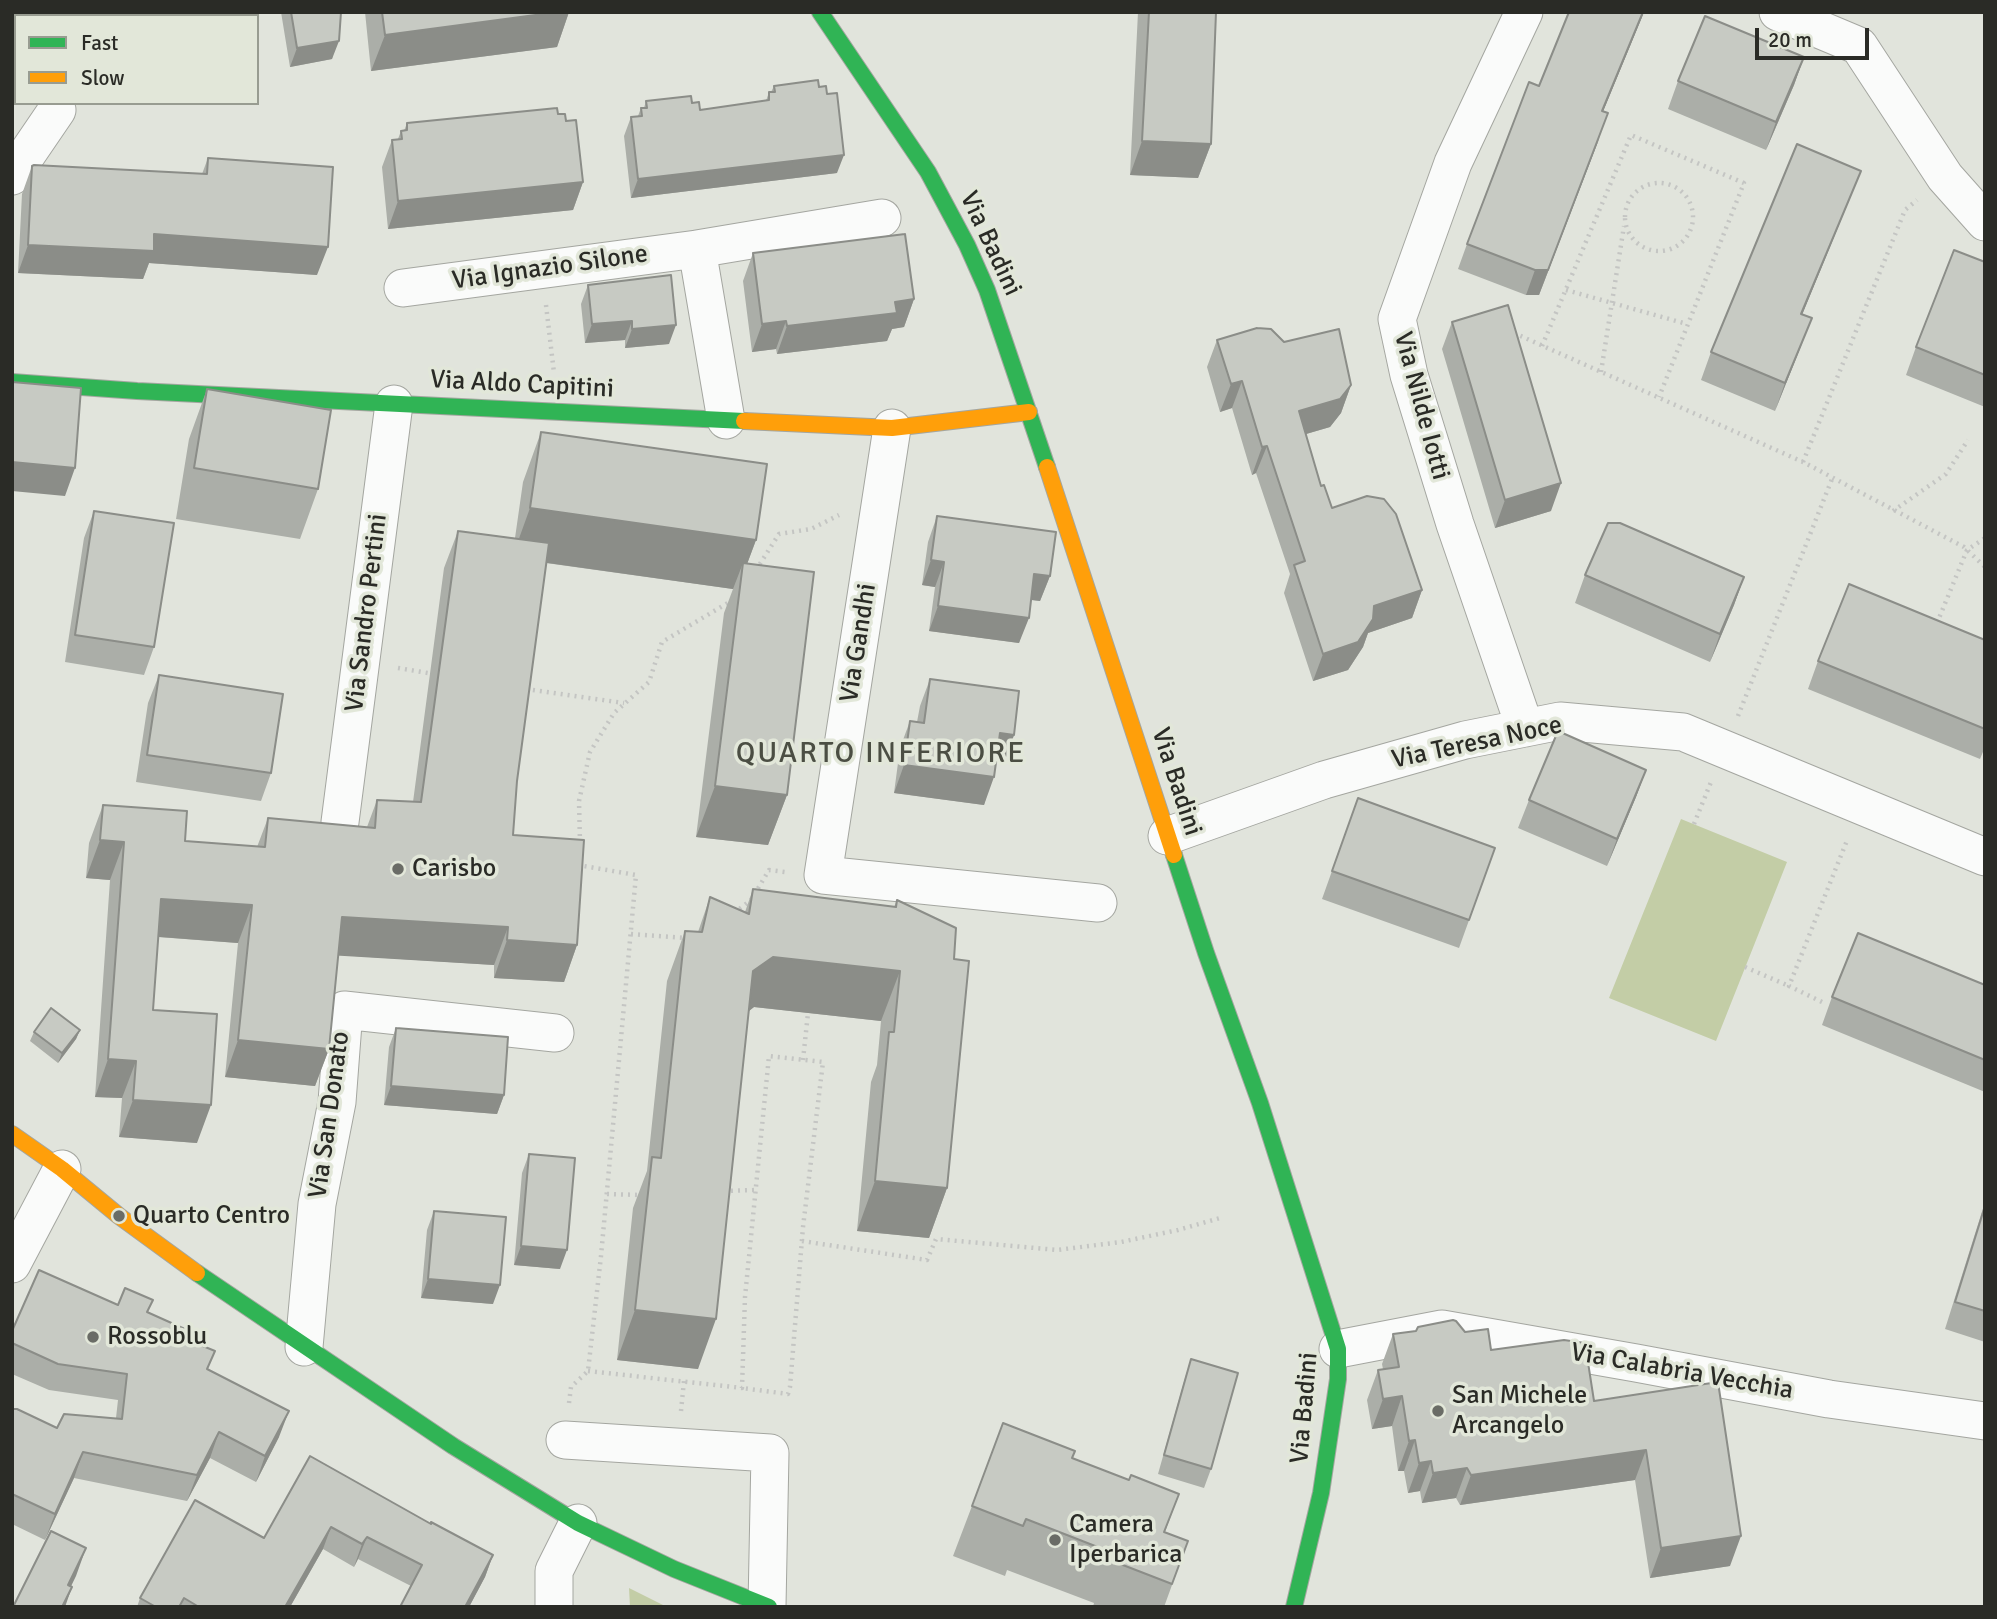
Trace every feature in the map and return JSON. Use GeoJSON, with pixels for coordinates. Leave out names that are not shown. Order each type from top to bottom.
{"type":"FeatureCollection","features":[{"type":"Feature","properties":{"kind":"street","name":"Via Badini"},"geometry":{"type":"LineString","coordinates":[[820,12],[928,172],[967,245],[987,290],[1206,953],[1260,1103],[1338,1349],[1338,1379],[1321,1493],[1294,1607]]}},
{"type":"Feature","properties":{"kind":"street","name":"Via Nilde Iotti"},"geometry":{"type":"LineString","coordinates":[[1524,12],[1453,163],[1397,318],[1409,374],[1455,524],[1525,728]]}},
{"type":"Feature","properties":{"kind":"street"},"geometry":{"type":"LineString","coordinates":[[1778,12],[1859,46],[1944,177],[1985,222]]}},
{"type":"Feature","properties":{"kind":"street"},"geometry":{"type":"LineString","coordinates":[[12,176],[57,110]]}},
{"type":"Feature","properties":{"kind":"street","name":"Via Ignazio Silone"},"geometry":{"type":"LineString","coordinates":[[403,288],[697,249],[882,218]]}},
{"type":"Feature","properties":{"kind":"street"},"geometry":{"type":"LineString","coordinates":[[697,249],[726,420]]}},
{"type":"Feature","properties":{"kind":"street","name":"Via Aldo Capitini"},"geometry":{"type":"LineString","coordinates":[[12,382],[137,391],[892,428],[1029,412]]}},
{"type":"Feature","properties":{"kind":"street","name":"Via Sandro Pertini"},"geometry":{"type":"LineString","coordinates":[[340,822],[394,404]]}},
{"type":"Feature","properties":{"kind":"street","name":"Via Gandhi"},"geometry":{"type":"LineString","coordinates":[[823,875],[892,428]]}},
{"type":"Feature","properties":{"kind":"street","name":"Via Teresa Noce"},"geometry":{"type":"LineString","coordinates":[[1167,836],[1324,780],[1465,740],[1560,720],[1683,732],[1985,856]]}},
{"type":"Feature","properties":{"kind":"street"},"geometry":{"type":"LineString","coordinates":[[823,875],[1098,903]]}},
{"type":"Feature","properties":{"kind":"street","name":"Via San Donato"},"geometry":{"type":"LineString","coordinates":[[304,1347],[317,1205],[337,1102],[344,1010],[555,1033]]}},
{"type":"Feature","properties":{"kind":"street"},"geometry":{"type":"LineString","coordinates":[[12,1134],[207,1280],[453,1446],[578,1523],[674,1569],[768,1606],[769,1452],[565,1440]]}},
{"type":"Feature","properties":{"kind":"street"},"geometry":{"type":"LineString","coordinates":[[12,1264],[62,1170]]}},
{"type":"Feature","properties":{"kind":"street","name":"Via Calabria Vecchia"},"geometry":{"type":"LineString","coordinates":[[1338,1349],[1442,1329],[1829,1399],[1985,1421]]}},
{"type":"Feature","properties":{"kind":"street"},"geometry":{"type":"LineString","coordinates":[[554,1607],[554,1571],[578,1523]]}},
{"type":"Feature","properties":{"kind":"path"},"geometry":{"type":"LineString","coordinates":[[1542,346],[1631,135],[1744,183],[1658,397]]}},
{"type":"Feature","properties":{"kind":"path"},"geometry":{"type":"LineString","coordinates":[[1803,462],[1905,210],[1944,177]]}},
{"type":"Feature","properties":{"kind":"path"},"geometry":{"type":"LineString","coordinates":[[1601,372],[1628,200],[1635,191],[1645,185],[1666,183],[1685,195],[1691,205],[1693,217],[1691,229],[1685,239],[1666,251],[1643,248],[1628,232],[1625,221]]}},
{"type":"Feature","properties":{"kind":"path"},"geometry":{"type":"LineString","coordinates":[[542,269],[558,412]]}},
{"type":"Feature","properties":{"kind":"path"},"geometry":{"type":"LineString","coordinates":[[1566,290],[1687,324]]}},
{"type":"Feature","properties":{"kind":"path"},"geometry":{"type":"LineString","coordinates":[[1508,331],[1803,462],[1966,550],[1985,567]]}},
{"type":"Feature","properties":{"kind":"path"},"geometry":{"type":"LineString","coordinates":[[1893,511],[1946,474],[1968,440]]}},
{"type":"Feature","properties":{"kind":"path"},"geometry":{"type":"LineString","coordinates":[[1725,750],[1832,479]]}},
{"type":"Feature","properties":{"kind":"path"},"geometry":{"type":"LineString","coordinates":[[748,580],[779,534],[811,529],[845,512]]}},
{"type":"Feature","properties":{"kind":"path"},"geometry":{"type":"LineString","coordinates":[[1936,626],[1966,550],[1985,538]]}},
{"type":"Feature","properties":{"kind":"path"},"geometry":{"type":"LineString","coordinates":[[580,866],[579,801],[590,752],[614,713],[649,682],[662,642],[731,601],[740,591]]}},
{"type":"Feature","properties":{"kind":"path"},"geometry":{"type":"LineString","coordinates":[[520,688],[625,704]]}},
{"type":"Feature","properties":{"kind":"path"},"geometry":{"type":"LineString","coordinates":[[1789,986],[1861,805]]}},
{"type":"Feature","properties":{"kind":"path"},"geometry":{"type":"LineString","coordinates":[[565,1440],[570,1387],[589,1371],[636,875],[568,864]]}},
{"type":"Feature","properties":{"kind":"path"},"geometry":{"type":"LineString","coordinates":[[731,915],[751,900],[769,870],[823,875]]}},
{"type":"Feature","properties":{"kind":"path"},"geometry":{"type":"LineString","coordinates":[[631,934],[690,938]]}},
{"type":"Feature","properties":{"kind":"path"},"geometry":{"type":"LineString","coordinates":[[1745,967],[1822,1002]]}},
{"type":"Feature","properties":{"kind":"path"},"geometry":{"type":"LineString","coordinates":[[803,1060],[808,1013]]}},
{"type":"Feature","properties":{"kind":"path"},"geometry":{"type":"LineString","coordinates":[[589,1371],[788,1395],[802,1241],[823,1062],[769,1056],[745,1297],[742,1388]]}},
{"type":"Feature","properties":{"kind":"path"},"geometry":{"type":"LineString","coordinates":[[716,1191],[756,1190]]}},
{"type":"Feature","properties":{"kind":"path"},"geometry":{"type":"LineString","coordinates":[[607,1194],[644,1195]]}},
{"type":"Feature","properties":{"kind":"path"},"geometry":{"type":"LineString","coordinates":[[802,1241],[926,1260],[936,1239],[1057,1250],[1121,1242],[1220,1218]]}},
{"type":"Feature","properties":{"kind":"green space"},"geometry":{"type":"Polygon","coordinates":[[[1681,819],[1787,862],[1716,1041],[1609,998],[1681,819]]]}},
{"type":"Feature","properties":{"kind":"green space"},"geometry":{"type":"Polygon","coordinates":[[[629,1588],[667,1607],[630,1607],[629,1588]]]}},
{"type":"Feature","properties":{"kind":"building"},"geometry":{"type":"Polygon","coordinates":[[[12,12],[38,12],[14,14],[12,36],[12,12]]]}},
{"type":"Feature","properties":{"kind":"building"},"geometry":{"type":"Polygon","coordinates":[[[291,12],[341,12],[339,41],[297,48],[291,12]]]}},
{"type":"Feature","properties":{"kind":"building"},"geometry":{"type":"Polygon","coordinates":[[[382,12],[558,12],[385,35],[382,12]]]}},
{"type":"Feature","properties":{"kind":"building"},"geometry":{"type":"Polygon","coordinates":[[[1149,12],[1216,12],[1211,144],[1142,141],[1149,12]]]}},
{"type":"Feature","properties":{"kind":"building"},"geometry":{"type":"Polygon","coordinates":[[[1569,12],[1643,12],[1602,111],[1608,113],[1548,270],[1535,270],[1467,244],[1529,82],[1539,86],[1569,12]]]}},
{"type":"Feature","properties":{"kind":"building"},"geometry":{"type":"Polygon","coordinates":[[[1705,16],[1804,57],[1776,122],[1678,81],[1705,16]]]}},
{"type":"Feature","properties":{"kind":"building"},"geometry":{"type":"Polygon","coordinates":[[[818,80],[819,87],[826,86],[827,94],[837,93],[844,155],[638,179],[631,117],[642,116],[641,108],[647,108],[646,101],[691,96],[692,103],[699,102],[700,110],[769,100],[769,92],[775,92],[774,86],[818,80]]]}},
{"type":"Feature","properties":{"kind":"building"},"geometry":{"type":"Polygon","coordinates":[[[557,108],[558,114],[565,114],[566,121],[576,120],[583,182],[398,201],[392,140],[402,139],[401,131],[407,130],[407,123],[557,108]]]}},
{"type":"Feature","properties":{"kind":"building"},"geometry":{"type":"Polygon","coordinates":[[[1797,144],[1861,171],[1801,314],[1812,318],[1785,383],[1711,352],[1797,144]]]}},
{"type":"Feature","properties":{"kind":"building"},"geometry":{"type":"Polygon","coordinates":[[[208,158],[333,167],[328,247],[154,234],[154,251],[28,245],[34,165],[207,174],[208,158]]]}},
{"type":"Feature","properties":{"kind":"building"},"geometry":{"type":"Polygon","coordinates":[[[905,234],[914,299],[895,302],[897,313],[787,326],[786,321],[762,324],[753,253],[905,234]]]}},
{"type":"Feature","properties":{"kind":"building"},"geometry":{"type":"Polygon","coordinates":[[[1954,250],[1985,262],[1985,375],[1916,347],[1954,250]]]}},
{"type":"Feature","properties":{"kind":"building"},"geometry":{"type":"Polygon","coordinates":[[[671,275],[676,325],[632,329],[632,321],[592,324],[588,285],[671,275]]]}},
{"type":"Feature","properties":{"kind":"building"},"geometry":{"type":"Polygon","coordinates":[[[1508,305],[1561,483],[1505,500],[1452,322],[1508,305]]]}},
{"type":"Feature","properties":{"kind":"building"},"geometry":{"type":"Polygon","coordinates":[[[1257,328],[1271,329],[1284,342],[1339,329],[1351,385],[1340,399],[1299,411],[1321,486],[1324,485],[1332,508],[1367,496],[1384,499],[1396,514],[1422,590],[1374,606],[1373,619],[1358,642],[1323,654],[1294,565],[1305,561],[1267,446],[1262,447],[1242,381],[1231,384],[1217,340],[1257,328]]]}},
{"type":"Feature","properties":{"kind":"building"},"geometry":{"type":"Polygon","coordinates":[[[12,382],[81,388],[75,468],[12,462],[12,382]]]}},
{"type":"Feature","properties":{"kind":"building"},"geometry":{"type":"Polygon","coordinates":[[[207,389],[331,410],[318,489],[194,468],[207,389]]]}},
{"type":"Feature","properties":{"kind":"building"},"geometry":{"type":"Polygon","coordinates":[[[541,432],[767,464],[756,540],[530,508],[541,432]]]}},
{"type":"Feature","properties":{"kind":"building"},"geometry":{"type":"Polygon","coordinates":[[[94,511],[174,523],[154,647],[75,635],[94,511]]]}},
{"type":"Feature","properties":{"kind":"building"},"geometry":{"type":"Polygon","coordinates":[[[937,516],[1056,532],[1050,576],[1034,574],[1029,618],[938,606],[944,562],[931,560],[937,516]]]}},
{"type":"Feature","properties":{"kind":"building"},"geometry":{"type":"Polygon","coordinates":[[[1608,523],[1620,523],[1744,577],[1720,634],[1585,575],[1608,523]]]}},
{"type":"Feature","properties":{"kind":"building"},"geometry":{"type":"Polygon","coordinates":[[[458,531],[549,543],[517,781],[513,835],[584,840],[577,945],[507,940],[508,927],[342,917],[329,1049],[238,1040],[252,905],[161,899],[153,1010],[217,1014],[211,1105],[133,1100],[136,1061],[108,1059],[124,842],[100,840],[103,805],[187,811],[185,841],[265,847],[268,818],[375,828],[377,800],[421,802],[458,531]]]}},
{"type":"Feature","properties":{"kind":"building"},"geometry":{"type":"Polygon","coordinates":[[[743,563],[814,572],[787,795],[715,786],[743,563]]]}},
{"type":"Feature","properties":{"kind":"building"},"geometry":{"type":"Polygon","coordinates":[[[1849,584],[1985,640],[1985,729],[1818,661],[1849,584]]]}},
{"type":"Feature","properties":{"kind":"building"},"geometry":{"type":"Polygon","coordinates":[[[159,675],[283,694],[271,773],[147,755],[159,675]]]}},
{"type":"Feature","properties":{"kind":"building"},"geometry":{"type":"Polygon","coordinates":[[[930,679],[1019,691],[1014,735],[1000,733],[994,777],[904,765],[910,721],[924,723],[930,679]]]}},
{"type":"Feature","properties":{"kind":"building"},"geometry":{"type":"Polygon","coordinates":[[[1558,731],[1646,770],[1617,839],[1529,800],[1558,731]]]}},
{"type":"Feature","properties":{"kind":"building"},"geometry":{"type":"Polygon","coordinates":[[[1358,798],[1495,848],[1469,920],[1332,871],[1358,798]]]}},
{"type":"Feature","properties":{"kind":"building"},"geometry":{"type":"Polygon","coordinates":[[[753,889],[896,907],[897,900],[956,928],[954,959],[969,961],[947,1188],[875,1181],[889,1032],[894,1032],[900,971],[773,957],[753,971],[716,1319],[635,1310],[652,1157],[661,1158],[685,931],[702,932],[710,897],[749,914],[753,889]]]}},
{"type":"Feature","properties":{"kind":"building"},"geometry":{"type":"Polygon","coordinates":[[[1858,933],[1985,985],[1985,1060],[1832,997],[1858,933]]]}},
{"type":"Feature","properties":{"kind":"building"},"geometry":{"type":"Polygon","coordinates":[[[51,1008],[80,1030],[62,1053],[34,1032],[51,1008]]]}},
{"type":"Feature","properties":{"kind":"building"},"geometry":{"type":"Polygon","coordinates":[[[396,1028],[508,1037],[504,1095],[391,1086],[396,1028]]]}},
{"type":"Feature","properties":{"kind":"building"},"geometry":{"type":"Polygon","coordinates":[[[529,1154],[575,1158],[567,1250],[521,1246],[529,1154]]]}},
{"type":"Feature","properties":{"kind":"building"},"geometry":{"type":"Polygon","coordinates":[[[1985,1206],[1985,1311],[1955,1302],[1985,1206]]]}},
{"type":"Feature","properties":{"kind":"building"},"geometry":{"type":"Polygon","coordinates":[[[434,1211],[506,1217],[500,1285],[428,1279],[434,1211]]]}},
{"type":"Feature","properties":{"kind":"building"},"geometry":{"type":"Polygon","coordinates":[[[39,1270],[118,1305],[125,1288],[153,1300],[147,1312],[196,1334],[193,1342],[215,1351],[207,1369],[289,1411],[265,1456],[219,1432],[197,1475],[83,1452],[55,1514],[12,1494],[12,1409],[57,1428],[64,1414],[122,1419],[127,1374],[58,1364],[12,1343],[12,1331],[39,1270]]]}},
{"type":"Feature","properties":{"kind":"building"},"geometry":{"type":"Polygon","coordinates":[[[1453,1320],[1465,1332],[1488,1329],[1491,1350],[1564,1340],[1585,1343],[1594,1401],[1718,1382],[1741,1536],[1661,1548],[1646,1450],[1471,1475],[1467,1468],[1433,1473],[1431,1461],[1419,1463],[1415,1440],[1409,1441],[1402,1396],[1383,1399],[1378,1370],[1399,1367],[1393,1334],[1416,1331],[1418,1327],[1453,1320]]]}},
{"type":"Feature","properties":{"kind":"building"},"geometry":{"type":"Polygon","coordinates":[[[1191,1359],[1238,1373],[1211,1469],[1164,1455],[1191,1359]]]}},
{"type":"Feature","properties":{"kind":"building"},"geometry":{"type":"Polygon","coordinates":[[[1003,1423],[1075,1451],[1072,1458],[1129,1480],[1131,1475],[1179,1494],[1164,1532],[1188,1541],[1172,1584],[1110,1560],[1113,1553],[1026,1519],[1023,1526],[972,1506],[1003,1423]]]}},
{"type":"Feature","properties":{"kind":"building"},"geometry":{"type":"Polygon","coordinates":[[[310,1456],[431,1524],[493,1555],[465,1607],[400,1607],[422,1565],[367,1537],[362,1544],[331,1527],[285,1607],[199,1607],[184,1598],[179,1607],[156,1607],[140,1598],[195,1500],[264,1538],[310,1456]]]}},
{"type":"Feature","properties":{"kind":"building"},"geometry":{"type":"Polygon","coordinates":[[[51,1531],[86,1548],[68,1585],[72,1587],[62,1607],[13,1607],[51,1531]]]}},
{"type":"Feature","properties":{"kind":"traffic: fast"},"geometry":{"type":"LineString","coordinates":[[820,12],[928,172],[967,245],[987,290],[1047,467]]}},
{"type":"Feature","properties":{"kind":"traffic: fast"},"geometry":{"type":"LineString","coordinates":[[12,382],[137,391],[744,421]]}},
{"type":"Feature","properties":{"kind":"traffic: fast"},"geometry":{"type":"LineString","coordinates":[[1174,855],[1260,1103],[1338,1349],[1338,1379],[1321,1493],[1294,1607]]}},
{"type":"Feature","properties":{"kind":"traffic: fast"},"geometry":{"type":"LineString","coordinates":[[197,1273],[453,1446],[578,1523],[674,1569],[769,1607]]}},
{"type":"Feature","properties":{"kind":"traffic: slow"},"geometry":{"type":"LineString","coordinates":[[744,421],[892,428],[1029,412]]}},
{"type":"Feature","properties":{"kind":"traffic: slow"},"geometry":{"type":"LineString","coordinates":[[1047,467],[1174,855]]}},
{"type":"Feature","properties":{"kind":"traffic: slow"},"geometry":{"type":"LineString","coordinates":[[12,1134],[197,1273]]}},
{"type":"Feature","properties":{"kind":"place","name":"Carisbo"},"geometry":{"type":"Point","coordinates":[398,869]}},
{"type":"Feature","properties":{"kind":"place","name":"Quarto Centro"},"geometry":{"type":"Point","coordinates":[119,1216]}},
{"type":"Feature","properties":{"kind":"place","name":"Rossoblu"},"geometry":{"type":"Point","coordinates":[93,1337]}},
{"type":"Feature","properties":{"kind":"place","name":"San Michele Arcangelo"},"geometry":{"type":"Point","coordinates":[1438,1411]}},
{"type":"Feature","properties":{"kind":"place","name":"Camera Iperbarica"},"geometry":{"type":"Point","coordinates":[1055,1540]}},
{"type":"Feature","properties":{"kind":"district","name":"QUARTO INFERIORE"},"geometry":{"type":"Point","coordinates":[881,754]}}]}
